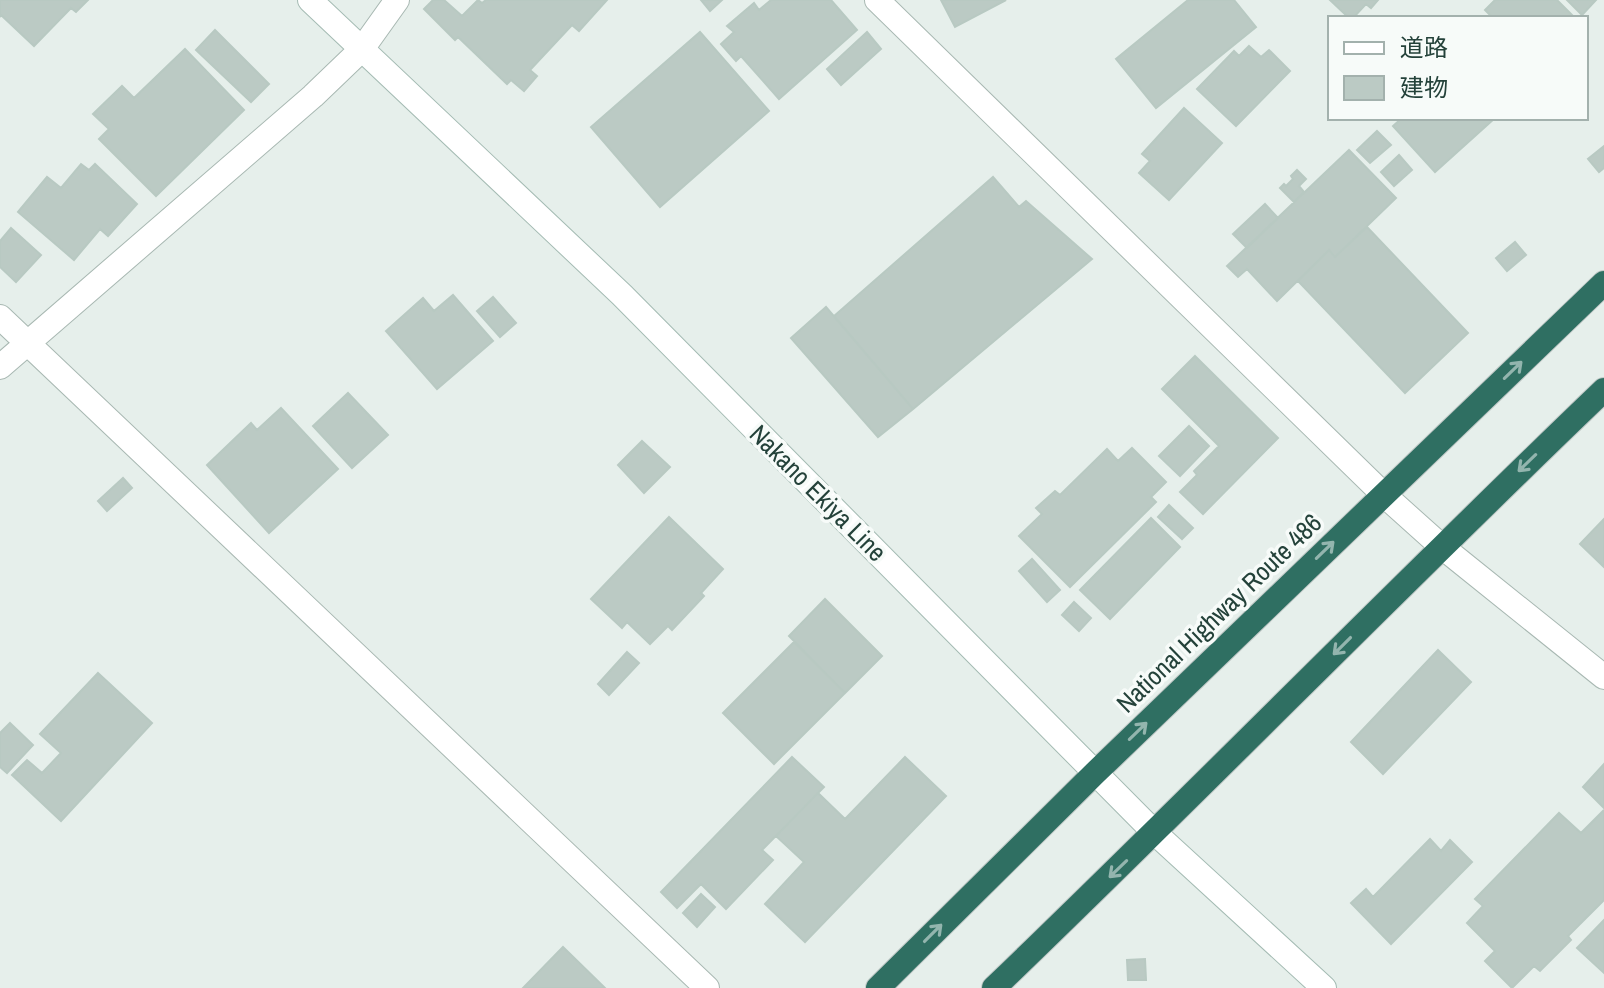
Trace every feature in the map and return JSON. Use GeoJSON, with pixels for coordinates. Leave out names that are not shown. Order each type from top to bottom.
{"type":"FeatureCollection","features":[{"type":"Feature","properties":{"kind":"highway","name":"National Highway Route 486"},"geometry":{"type":"LineString","coordinates":[[878,988],[1095,773],[1604,283]]}},
{"type":"Feature","properties":{"kind":"highway"},"geometry":{"type":"LineString","coordinates":[[994,988],[1155,833],[1441,546],[1604,390]]}},
{"type":"Feature","properties":{"kind":"street","name":"Nakano Ekiya Line"},"geometry":{"type":"LineString","coordinates":[[310,0],[622,295],[1155,833],[1324,988]]}},
{"type":"Feature","properties":{"kind":"street"},"geometry":{"type":"LineString","coordinates":[[0,367],[313,96],[362,49],[397,0]]}},
{"type":"Feature","properties":{"kind":"street"},"geometry":{"type":"LineString","coordinates":[[877,0],[1383,494],[1441,546],[1604,677]]}},
{"type":"Feature","properties":{"kind":"street"},"geometry":{"type":"LineString","coordinates":[[0,317],[707,988]]}},
{"type":"Feature","properties":{"kind":"building"},"geometry":{"type":"Polygon","coordinates":[[[0,0],[88,0],[76,12],[71,8],[34,46],[0,17],[0,0]]]}},
{"type":"Feature","properties":{"kind":"building"},"geometry":{"type":"Polygon","coordinates":[[[433,0],[444,0],[462,16],[478,0],[482,3],[486,0],[607,0],[579,31],[572,25],[530,70],[537,76],[524,91],[511,80],[507,84],[424,9],[433,0]]]}},
{"type":"Feature","properties":{"kind":"building"},"geometry":{"type":"Polygon","coordinates":[[[701,0],[722,0],[710,11],[701,0]]]}},
{"type":"Feature","properties":{"kind":"building"},"geometry":{"type":"Polygon","coordinates":[[[771,0],[831,0],[857,30],[779,99],[741,56],[736,61],[721,44],[734,32],[727,26],[754,3],[759,10],[771,0]]]}},
{"type":"Feature","properties":{"kind":"building"},"geometry":{"type":"Polygon","coordinates":[[[941,0],[1006,0],[955,27],[941,0]]]}},
{"type":"Feature","properties":{"kind":"building"},"geometry":{"type":"Polygon","coordinates":[[[1188,0],[1234,0],[1256,27],[1156,108],[1116,59],[1188,0]]]}},
{"type":"Feature","properties":{"kind":"building"},"geometry":{"type":"Polygon","coordinates":[[[1330,0],[1378,0],[1371,8],[1366,4],[1355,16],[1347,16],[1330,0]]]}},
{"type":"Feature","properties":{"kind":"building"},"geometry":{"type":"Polygon","coordinates":[[[1495,0],[1557,0],[1573,16],[1491,16],[1485,10],[1495,0]]]}},
{"type":"Feature","properties":{"kind":"building"},"geometry":{"type":"Polygon","coordinates":[[[1567,0],[1596,0],[1582,15],[1567,0]]]}},
{"type":"Feature","properties":{"kind":"building"},"geometry":{"type":"Polygon","coordinates":[[[215,30],[269,84],[251,102],[196,50],[215,30]]]}},
{"type":"Feature","properties":{"kind":"building"},"geometry":{"type":"Polygon","coordinates":[[[700,32],[769,111],[660,207],[591,127],[700,32]]]}},
{"type":"Feature","properties":{"kind":"building"},"geometry":{"type":"Polygon","coordinates":[[[867,32],[881,49],[841,85],[827,69],[867,32]]]}},
{"type":"Feature","properties":{"kind":"building"},"geometry":{"type":"Polygon","coordinates":[[[1249,46],[1261,57],[1269,50],[1290,71],[1236,126],[1197,89],[1234,51],[1239,56],[1249,46]]]}},
{"type":"Feature","properties":{"kind":"building"},"geometry":{"type":"Polygon","coordinates":[[[185,49],[244,110],[156,196],[99,139],[109,129],[93,114],[122,86],[134,98],[185,49]]]}},
{"type":"Feature","properties":{"kind":"building"},"geometry":{"type":"Polygon","coordinates":[[[1184,108],[1222,143],[1169,200],[1139,173],[1150,161],[1142,154],[1184,108]]]}},
{"type":"Feature","properties":{"kind":"building"},"geometry":{"type":"Polygon","coordinates":[[[1400,120],[1493,120],[1435,172],[1393,126],[1400,120]]]}},
{"type":"Feature","properties":{"kind":"building"},"geometry":{"type":"Polygon","coordinates":[[[1377,131],[1391,145],[1370,163],[1357,150],[1377,131]]]}},
{"type":"Feature","properties":{"kind":"building"},"geometry":{"type":"Polygon","coordinates":[[[1604,146],[1604,168],[1599,172],[1588,159],[1604,146]]]}},
{"type":"Feature","properties":{"kind":"building"},"geometry":{"type":"Polygon","coordinates":[[[1349,150],[1396,198],[1335,257],[1329,250],[1277,301],[1247,269],[1238,277],[1227,266],[1349,150]]]}},
{"type":"Feature","properties":{"kind":"building"},"geometry":{"type":"Polygon","coordinates":[[[1399,155],[1412,170],[1394,186],[1381,172],[1399,155]]]}},
{"type":"Feature","properties":{"kind":"building"},"geometry":{"type":"Polygon","coordinates":[[[81,164],[89,170],[95,164],[137,204],[108,236],[100,229],[74,260],[18,212],[47,177],[61,188],[81,164]]]}},
{"type":"Feature","properties":{"kind":"building"},"geometry":{"type":"Polygon","coordinates":[[[1297,170],[1306,179],[1299,186],[1304,192],[1294,202],[1280,188],[1293,179],[1291,176],[1297,170]]]}},
{"type":"Feature","properties":{"kind":"building"},"geometry":{"type":"Polygon","coordinates":[[[993,177],[1019,207],[1026,201],[1092,259],[913,409],[834,316],[993,177]]]}},
{"type":"Feature","properties":{"kind":"building"},"geometry":{"type":"Polygon","coordinates":[[[1265,204],[1278,218],[1247,248],[1233,234],[1265,204]]]}},
{"type":"Feature","properties":{"kind":"building"},"geometry":{"type":"Polygon","coordinates":[[[1367,227],[1468,333],[1405,393],[1298,281],[1329,250],[1335,257],[1367,227]]]}},
{"type":"Feature","properties":{"kind":"building"},"geometry":{"type":"Polygon","coordinates":[[[11,228],[41,255],[16,282],[0,267],[0,241],[11,228]]]}},
{"type":"Feature","properties":{"kind":"building"},"geometry":{"type":"Polygon","coordinates":[[[1515,242],[1526,255],[1507,271],[1496,258],[1515,242]]]}},
{"type":"Feature","properties":{"kind":"building"},"geometry":{"type":"Polygon","coordinates":[[[453,295],[493,341],[437,389],[386,331],[423,298],[434,311],[453,295]]]}},
{"type":"Feature","properties":{"kind":"building"},"geometry":{"type":"Polygon","coordinates":[[[493,297],[516,323],[500,337],[477,311],[493,297]]]}},
{"type":"Feature","properties":{"kind":"building"},"geometry":{"type":"Polygon","coordinates":[[[826,307],[913,409],[878,437],[791,338],[826,307]]]}},
{"type":"Feature","properties":{"kind":"building"},"geometry":{"type":"Polygon","coordinates":[[[1195,356],[1278,438],[1203,514],[1180,492],[1197,475],[1194,471],[1219,446],[1162,389],[1195,356]]]}},
{"type":"Feature","properties":{"kind":"building"},"geometry":{"type":"Polygon","coordinates":[[[348,393],[388,435],[352,468],[313,426],[348,393]]]}},
{"type":"Feature","properties":{"kind":"building"},"geometry":{"type":"Polygon","coordinates":[[[281,408],[338,469],[269,533],[207,465],[251,423],[257,430],[281,408]]]}},
{"type":"Feature","properties":{"kind":"building"},"geometry":{"type":"Polygon","coordinates":[[[1189,426],[1209,446],[1180,476],[1159,456],[1189,426]]]}},
{"type":"Feature","properties":{"kind":"building"},"geometry":{"type":"Polygon","coordinates":[[[642,441],[670,467],[644,493],[618,465],[642,441]]]}},
{"type":"Feature","properties":{"kind":"building"},"geometry":{"type":"Polygon","coordinates":[[[1132,448],[1166,482],[1151,497],[1156,502],[1070,587],[1019,536],[1042,514],[1036,508],[1055,491],[1060,495],[1107,449],[1118,461],[1132,448]]]}},
{"type":"Feature","properties":{"kind":"building"},"geometry":{"type":"Polygon","coordinates":[[[123,478],[132,488],[107,511],[98,501],[123,478]]]}},
{"type":"Feature","properties":{"kind":"building"},"geometry":{"type":"Polygon","coordinates":[[[1169,505],[1193,528],[1182,539],[1158,517],[1169,505]]]}},
{"type":"Feature","properties":{"kind":"building"},"geometry":{"type":"Polygon","coordinates":[[[669,517],[723,569],[701,593],[704,596],[672,630],[668,626],[650,644],[627,622],[622,628],[591,599],[669,517]]]}},
{"type":"Feature","properties":{"kind":"building"},"geometry":{"type":"Polygon","coordinates":[[[1151,518],[1180,547],[1110,619],[1080,590],[1151,518]]]}},
{"type":"Feature","properties":{"kind":"building"},"geometry":{"type":"Polygon","coordinates":[[[1604,519],[1604,567],[1580,544],[1604,519]]]}},
{"type":"Feature","properties":{"kind":"building"},"geometry":{"type":"Polygon","coordinates":[[[1032,559],[1060,590],[1047,602],[1019,571],[1032,559]]]}},
{"type":"Feature","properties":{"kind":"building"},"geometry":{"type":"Polygon","coordinates":[[[825,599],[882,656],[845,693],[789,636],[825,599]]]}},
{"type":"Feature","properties":{"kind":"building"},"geometry":{"type":"Polygon","coordinates":[[[1074,602],[1091,618],[1079,631],[1062,615],[1074,602]]]}},
{"type":"Feature","properties":{"kind":"building"},"geometry":{"type":"Polygon","coordinates":[[[794,642],[845,693],[774,764],[723,713],[794,642]]]}},
{"type":"Feature","properties":{"kind":"building"},"geometry":{"type":"Polygon","coordinates":[[[1438,650],[1471,682],[1383,774],[1351,742],[1438,650]]]}},
{"type":"Feature","properties":{"kind":"building"},"geometry":{"type":"Polygon","coordinates":[[[627,652],[639,663],[609,695],[598,684],[627,652]]]}},
{"type":"Feature","properties":{"kind":"building"},"geometry":{"type":"Polygon","coordinates":[[[98,673],[152,723],[61,821],[12,775],[27,760],[42,773],[61,753],[40,734],[98,673]]]}},
{"type":"Feature","properties":{"kind":"building"},"geometry":{"type":"Polygon","coordinates":[[[10,723],[33,745],[7,773],[0,767],[0,733],[10,723]]]}},
{"type":"Feature","properties":{"kind":"building"},"geometry":{"type":"Polygon","coordinates":[[[792,757],[824,787],[762,850],[773,860],[726,909],[701,884],[677,908],[661,892],[792,757]]]}},
{"type":"Feature","properties":{"kind":"building"},"geometry":{"type":"Polygon","coordinates":[[[905,757],[946,796],[805,942],[765,904],[804,862],[776,836],[818,793],[845,819],[905,757]]]}},
{"type":"Feature","properties":{"kind":"building"},"geometry":{"type":"Polygon","coordinates":[[[1604,764],[1604,808],[1583,787],[1604,764]]]}},
{"type":"Feature","properties":{"kind":"building"},"geometry":{"type":"Polygon","coordinates":[[[1604,810],[1604,900],[1568,936],[1571,940],[1540,971],[1534,966],[1512,988],[1485,961],[1495,951],[1467,923],[1483,906],[1475,899],[1559,813],[1581,833],[1604,810]]]}},
{"type":"Feature","properties":{"kind":"building"},"geometry":{"type":"Polygon","coordinates":[[[1430,839],[1441,851],[1450,840],[1472,862],[1391,944],[1351,903],[1366,889],[1373,897],[1430,839]]]}},
{"type":"Feature","properties":{"kind":"building"},"geometry":{"type":"Polygon","coordinates":[[[701,894],[715,907],[697,927],[683,913],[701,894]]]}},
{"type":"Feature","properties":{"kind":"building"},"geometry":{"type":"Polygon","coordinates":[[[1604,920],[1604,973],[1577,948],[1604,920]]]}},
{"type":"Feature","properties":{"kind":"building"},"geometry":{"type":"Polygon","coordinates":[[[563,947],[605,988],[523,988],[563,947]]]}},
{"type":"Feature","properties":{"kind":"building"},"geometry":{"type":"Polygon","coordinates":[[[1145,959],[1146,980],[1128,980],[1127,960],[1145,959]]]}}]}
